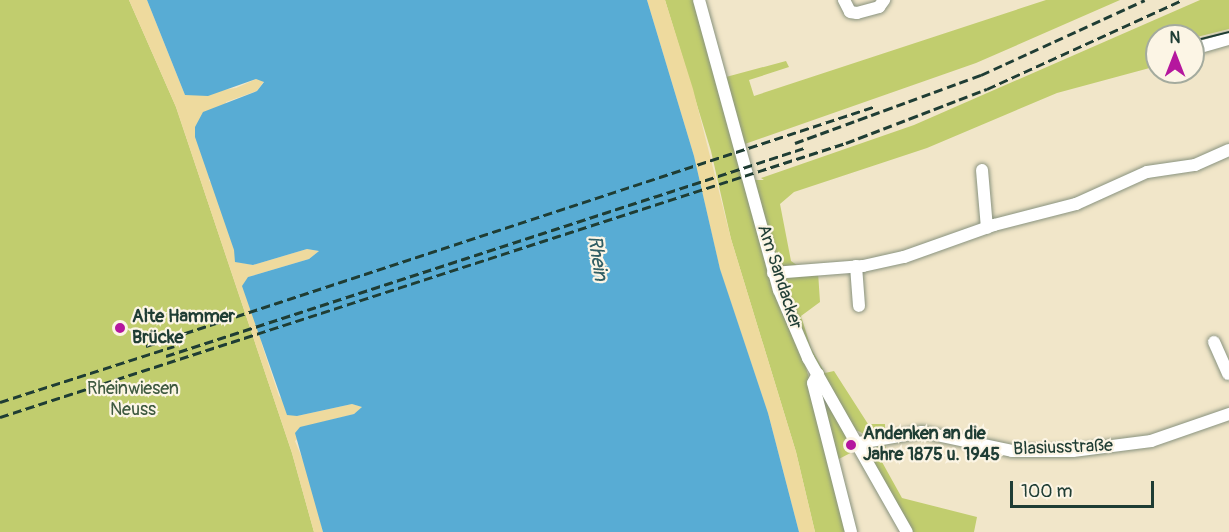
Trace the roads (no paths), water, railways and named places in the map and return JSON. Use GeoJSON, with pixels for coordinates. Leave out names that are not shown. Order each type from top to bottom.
{"type":"FeatureCollection","features":[{"type":"Feature","properties":{"kind":"street"},"geometry":{"type":"LineString","coordinates":[[844,0],[850,12],[857,13],[879,8],[884,0]]}},
{"type":"Feature","properties":{"kind":"street","name":"Am Sandacker"},"geometry":{"type":"LineString","coordinates":[[699,1],[722,76],[773,273],[801,344],[908,532]]}},
{"type":"Feature","properties":{"kind":"street"},"geometry":{"type":"LineString","coordinates":[[1205,46],[1229,39]]}},
{"type":"Feature","properties":{"kind":"street"},"geometry":{"type":"LineString","coordinates":[[773,273],[856,266],[904,257],[987,228],[1077,204],[1148,172],[1195,165],[1229,150]]}},
{"type":"Feature","properties":{"kind":"street"},"geometry":{"type":"LineString","coordinates":[[982,170],[987,228]]}},
{"type":"Feature","properties":{"kind":"street"},"geometry":{"type":"LineString","coordinates":[[856,266],[859,306]]}},
{"type":"Feature","properties":{"kind":"street"},"geometry":{"type":"LineString","coordinates":[[1214,342],[1228,374]]}},
{"type":"Feature","properties":{"kind":"street"},"geometry":{"type":"LineString","coordinates":[[818,374],[813,382],[851,532]]}},
{"type":"Feature","properties":{"kind":"street","name":"Blasiusstraße"},"geometry":{"type":"LineString","coordinates":[[859,443],[922,432],[1011,451],[1083,450],[1151,441],[1229,414]]}},
{"type":"Feature","properties":{"kind":"water","name":"Rhein"},"geometry":{"type":"Polygon","coordinates":[[[147,0],[647,0],[694,156],[720,269],[768,413],[799,532],[323,532],[295,433],[300,427],[354,414],[362,407],[352,404],[297,416],[287,415],[242,286],[248,277],[309,259],[319,251],[307,249],[253,265],[235,262],[234,250],[195,137],[195,127],[203,112],[257,91],[264,82],[256,79],[208,96],[185,95],[147,0]]]}},
{"type":"Feature","properties":{"kind":"tram line"},"geometry":{"type":"LineString","coordinates":[[1205,38],[1229,32]]}},
{"type":"Feature","properties":{"kind":"railway"},"geometry":{"type":"LineString","coordinates":[[795,143],[981,75],[1145,0]]}},
{"type":"Feature","properties":{"kind":"railway"},"geometry":{"type":"LineString","coordinates":[[0,417],[846,143],[987,89],[1182,0]]}},
{"type":"Feature","properties":{"kind":"railway"},"geometry":{"type":"LineString","coordinates":[[146,346],[876,106]]}},
{"type":"Feature","properties":{"kind":"railway"},"geometry":{"type":"LineString","coordinates":[[166,356],[807,147]]}},
{"type":"Feature","properties":{"kind":"railway"},"geometry":{"type":"LineString","coordinates":[[0,402],[174,346]]}},
{"type":"Feature","properties":{"kind":"place","name":"Alte Hammer Brücke"},"geometry":{"type":"Point","coordinates":[120,328]}},
{"type":"Feature","properties":{"kind":"place","name":"Andenken an die Jahre 1875 u. 1945"},"geometry":{"type":"Point","coordinates":[851,445]}},
{"type":"Feature","properties":{"kind":"park label","name":"Rheinwiesen Neuss"},"geometry":{"type":"Point","coordinates":[133,400]}}]}
